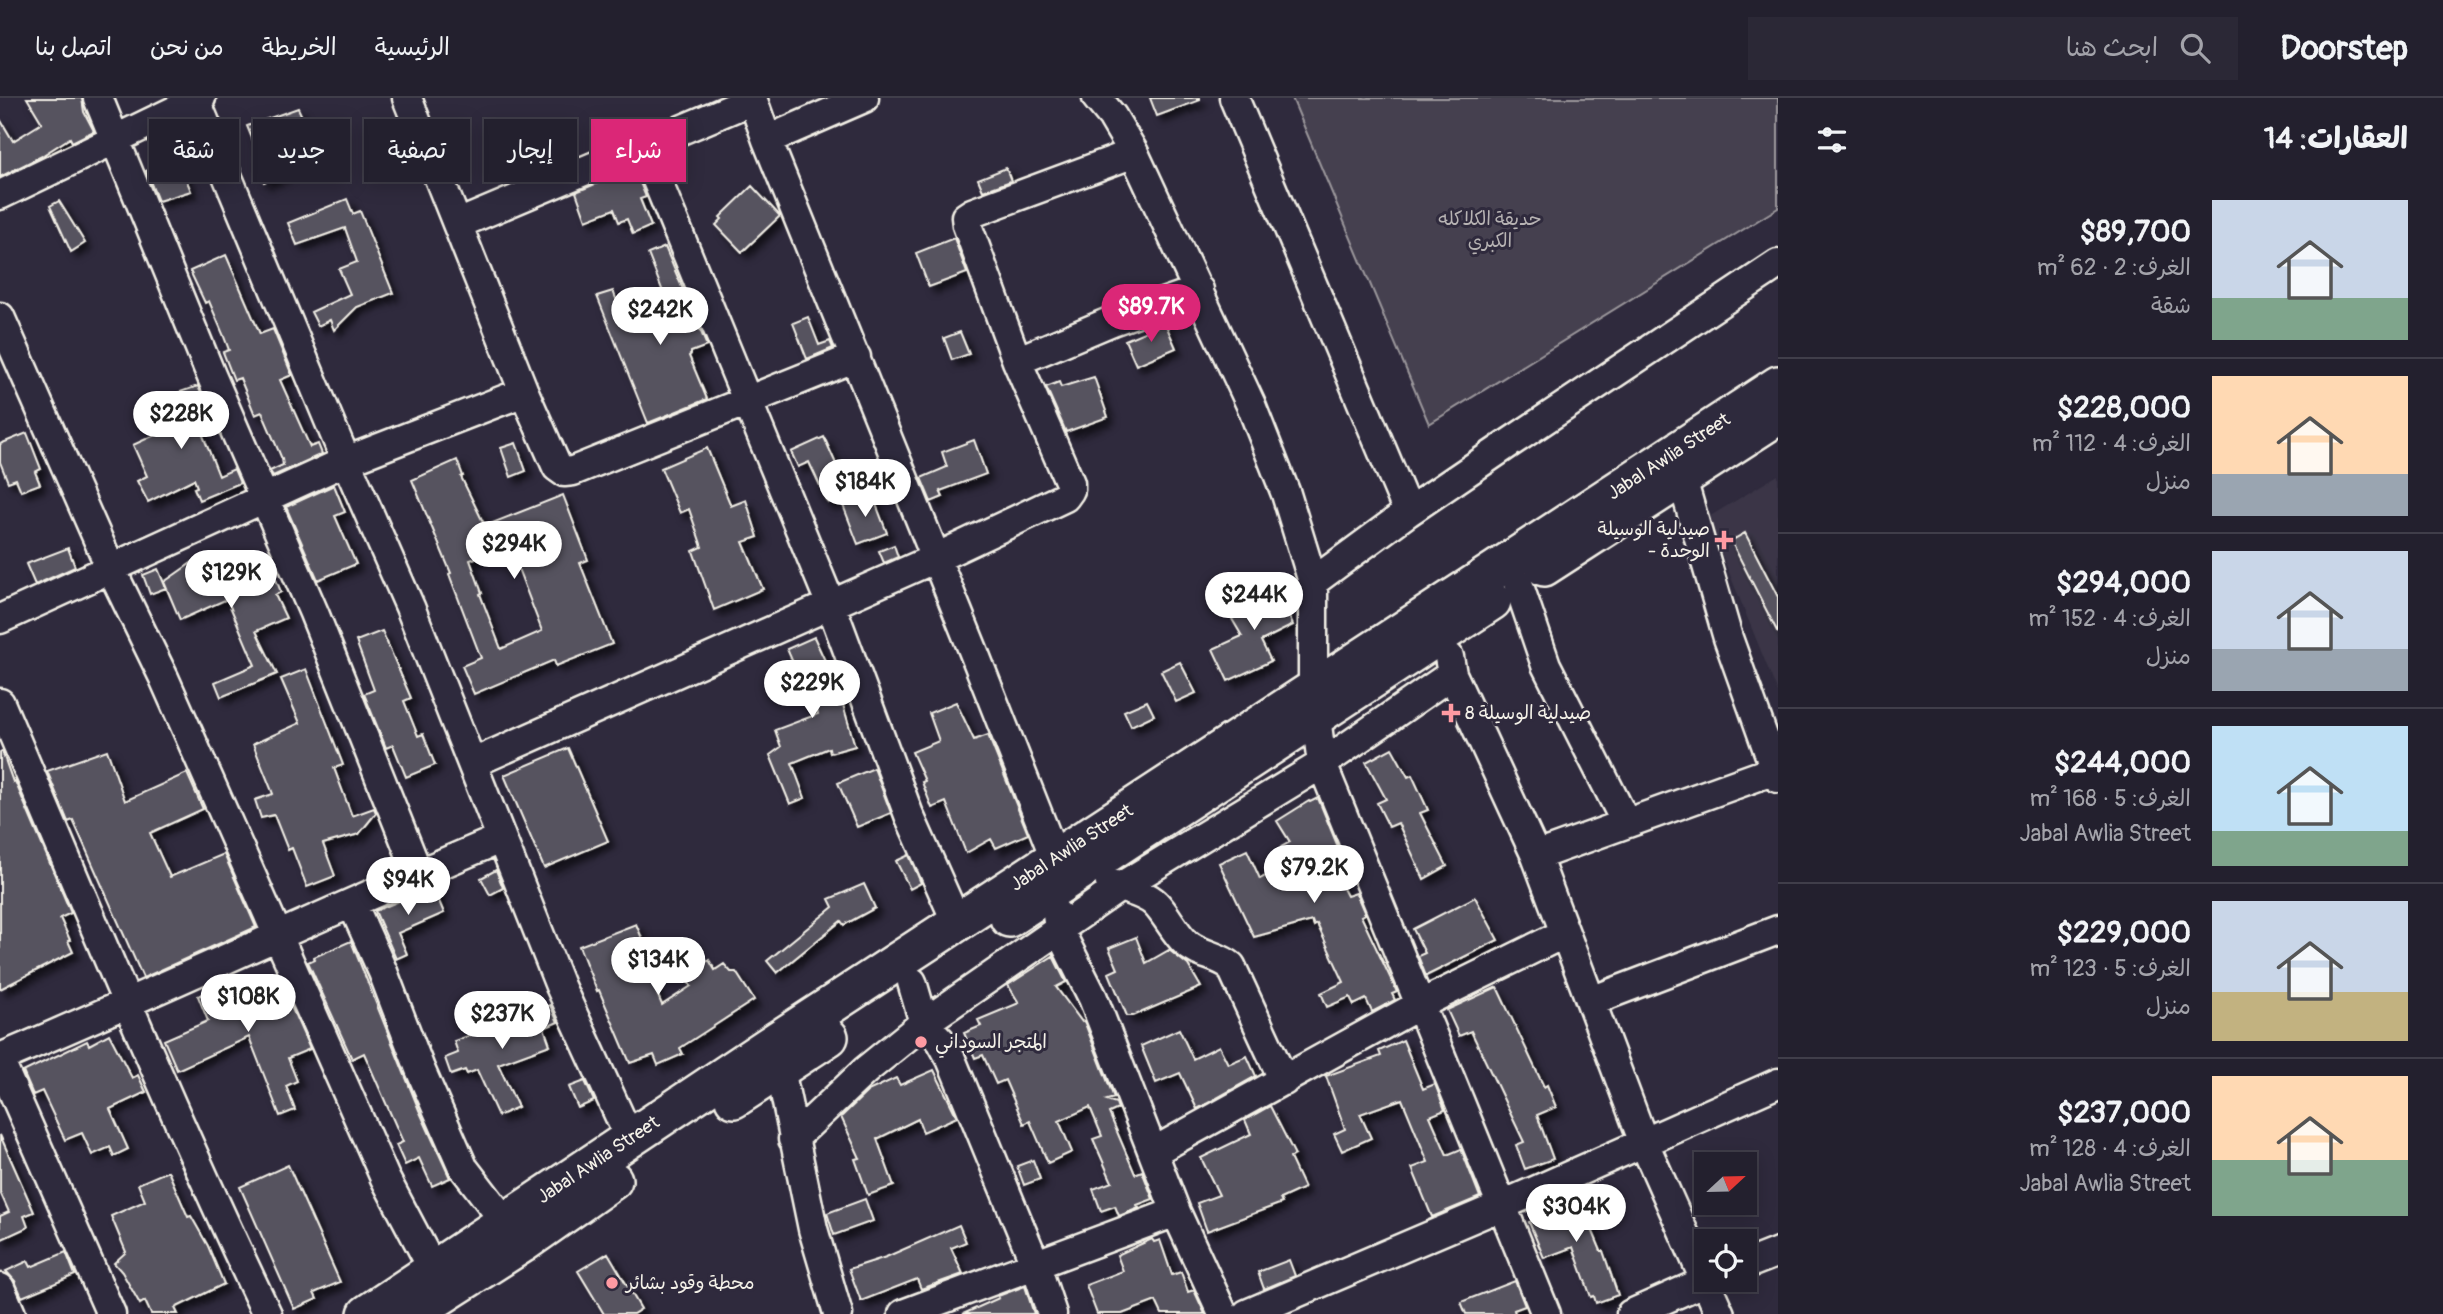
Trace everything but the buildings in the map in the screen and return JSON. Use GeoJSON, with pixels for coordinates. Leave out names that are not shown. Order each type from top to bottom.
{"type":"FeatureCollection","features":[{"type":"Feature","properties":{"kind":"main road","name":"Jabal Awlia Street"},"geometry":{"type":"LineString","coordinates":[[413,1314],[630,1139],[912,982],[1054,874],[1314,702],[1778,385]]}},
{"type":"Feature","properties":{"kind":"main road","name":"Jabal Awlia Street"},"geometry":{"type":"LineString","coordinates":[[367,1314],[433,1269],[584,1199],[957,923],[1054,874],[1113,872],[1314,702],[1446,633],[1518,583],[1778,416]]}},
{"type":"Feature","properties":{"kind":"street"},"geometry":{"type":"LineString","coordinates":[[98,98],[314,613],[418,873]]}},
{"type":"Feature","properties":{"kind":"street"},"geometry":{"type":"LineString","coordinates":[[407,98],[524,392],[557,467],[564,472],[573,471],[856,357]]}},
{"type":"Feature","properties":{"kind":"street"},"geometry":{"type":"LineString","coordinates":[[767,140],[864,98]]}},
{"type":"Feature","properties":{"kind":"street"},"geometry":{"type":"LineString","coordinates":[[1097,98],[1112,116],[1134,153],[1251,405],[1281,481],[1313,582],[1314,702],[1322,764],[1546,1314]]}},
{"type":"Feature","properties":{"kind":"street"},"geometry":{"type":"LineString","coordinates":[[1234,98],[1408,512]]}},
{"type":"Feature","properties":{"kind":"street"},"geometry":{"type":"LineString","coordinates":[[0,195],[198,99],[346,461],[410,607],[560,986],[630,1139]]}},
{"type":"Feature","properties":{"kind":"street"},"geometry":{"type":"LineString","coordinates":[[686,127],[752,99],[936,558],[1054,874],[1059,930],[1093,998],[1175,1212],[1223,1314]]}},
{"type":"Feature","properties":{"kind":"street"},"geometry":{"type":"LineString","coordinates":[[473,763],[936,558],[1065,497],[1070,490],[1070,483],[1017,361],[966,217],[972,212],[1134,153]]}},
{"type":"Feature","properties":{"kind":"street"},"geometry":{"type":"LineString","coordinates":[[458,224],[591,168]]}},
{"type":"Feature","properties":{"kind":"street"},"geometry":{"type":"LineString","coordinates":[[658,182],[831,605],[909,815],[957,923]]}},
{"type":"Feature","properties":{"kind":"street"},"geometry":{"type":"LineString","coordinates":[[1313,582],[1408,512],[1778,264]]}},
{"type":"Feature","properties":{"kind":"street"},"geometry":{"type":"LineString","coordinates":[[1017,361],[1112,321],[1199,290]]}},
{"type":"Feature","properties":{"kind":"street"},"geometry":{"type":"LineString","coordinates":[[0,317],[111,569],[164,678],[385,1178],[433,1269]]}},
{"type":"Feature","properties":{"kind":"street"},"geometry":{"type":"LineString","coordinates":[[0,619],[346,461],[524,392]]}},
{"type":"Feature","properties":{"kind":"street"},"geometry":{"type":"LineString","coordinates":[[1536,856],[1626,823],[1777,774],[1728,638],[1682,480]]}},
{"type":"Feature","properties":{"kind":"street"},"geometry":{"type":"LineString","coordinates":[[1518,583],[1546,665],[1626,823]]}},
{"type":"Feature","properties":{"kind":"street"},"geometry":{"type":"LineString","coordinates":[[1446,633],[1452,674],[1536,856],[1644,1143],[1694,1250]]}},
{"type":"Feature","properties":{"kind":"street"},"geometry":{"type":"LineString","coordinates":[[793,1139],[866,1070],[924,1023],[1059,930],[1113,872],[1322,764],[1452,674]]}},
{"type":"Feature","properties":{"kind":"street"},"geometry":{"type":"LineString","coordinates":[[0,703],[178,1121],[267,1314]]}},
{"type":"Feature","properties":{"kind":"street"},"geometry":{"type":"LineString","coordinates":[[111,1314],[0,1060],[500,839]]}},
{"type":"Feature","properties":{"kind":"street"},"geometry":{"type":"LineString","coordinates":[[1113,872],[1155,903],[1187,944],[1222,959],[1231,966],[1284,1081]]}},
{"type":"Feature","properties":{"kind":"street"},"geometry":{"type":"LineString","coordinates":[[352,903],[383,972],[419,1069],[463,1167],[514,1232]]}},
{"type":"Feature","properties":{"kind":"street"},"geometry":{"type":"LineString","coordinates":[[1591,1001],[1778,930]]}},
{"type":"Feature","properties":{"kind":"street"},"geometry":{"type":"LineString","coordinates":[[1153,1152],[1421,1004],[1565,933]]}},
{"type":"Feature","properties":{"kind":"street"},"geometry":{"type":"LineString","coordinates":[[912,982],[924,1023],[941,1041],[951,1059],[1036,1266],[1052,1314]]}},
{"type":"Feature","properties":{"kind":"street"},"geometry":{"type":"LineString","coordinates":[[773,1058],[813,1229],[838,1314]]}},
{"type":"Feature","properties":{"kind":"street"},"geometry":{"type":"LineString","coordinates":[[1247,1314],[1503,1205],[1778,1083]]}},
{"type":"Feature","properties":{"kind":"street"},"geometry":{"type":"LineString","coordinates":[[908,1313],[1175,1212]]}},
{"type":"Feature","properties":{"kind":"street"},"geometry":{"type":"LineString","coordinates":[[1757,1260],[1778,1252]]}},
{"type":"Feature","properties":{"kind":"street"},"geometry":{"type":"LineString","coordinates":[[1631,1314],[1694,1286]]}},
{"type":"Feature","properties":{"kind":"street"},"geometry":{"type":"LineString","coordinates":[[0,1289],[11,1314]]}},
{"type":"Feature","properties":{"kind":"street"},"geometry":{"type":"LineString","coordinates":[[1712,1292],[1720,1314]]}},
{"type":"Feature","properties":{"kind":"shaded area"},"geometry":{"type":"Polygon","coordinates":[[[1778,475],[1778,693],[1707,518],[1778,475]]]}},
{"type":"Feature","properties":{"kind":"green space","name":"حديقة الكلاكله الكبري"},"geometry":{"type":"Polygon","coordinates":[[[1292,98],[1778,98],[1778,208],[1429,424],[1292,98]]]}},
{"type":"Feature","properties":{"kind":"place","name":"صيدلية الوسيلة - الوحدة"},"geometry":{"type":"Point","coordinates":[1724,540]}},
{"type":"Feature","properties":{"kind":"place","name":"صيدلية الوسيلة 8"},"geometry":{"type":"Point","coordinates":[1451,713]}},
{"type":"Feature","properties":{"kind":"place","name":"المتجر السوداني"},"geometry":{"type":"Point","coordinates":[921,1042]}},
{"type":"Feature","properties":{"kind":"place","name":"محطة وقود بشائر"},"geometry":{"type":"Point","coordinates":[612,1283]}}]}
